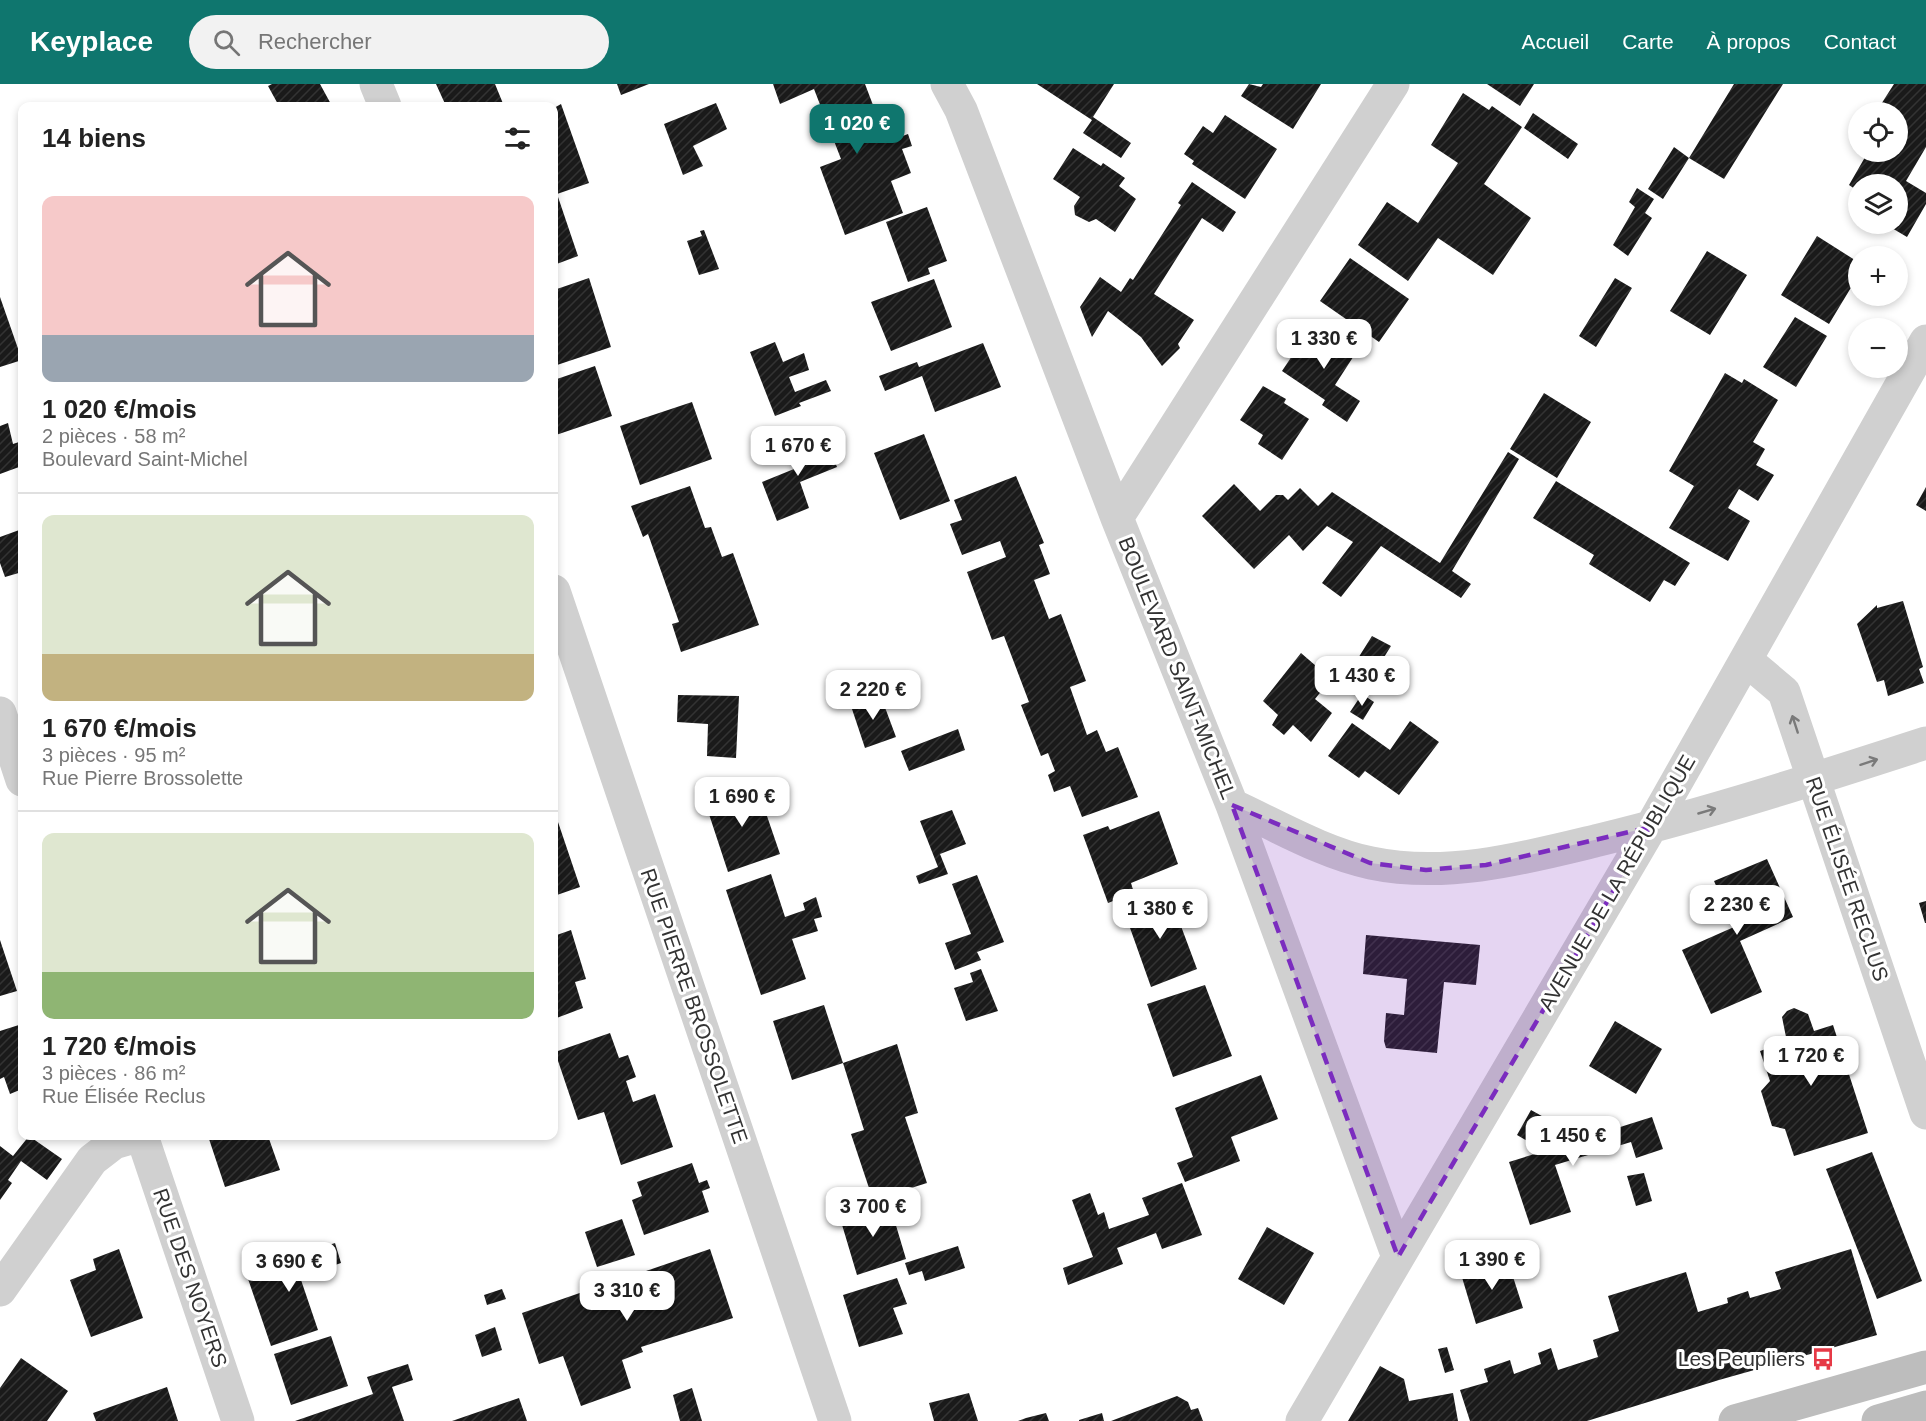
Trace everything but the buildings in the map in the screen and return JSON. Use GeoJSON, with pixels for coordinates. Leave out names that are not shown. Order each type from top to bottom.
{"type":"FeatureCollection","features":[{"type":"Feature","properties":{"kind":"main road"},"geometry":{"type":"LineString","coordinates":[[1736,1421],[1926,1367]]}},
{"type":"Feature","properties":{"kind":"main road"},"geometry":{"type":"LineString","coordinates":[[1796,1421],[1854,1388]]}},
{"type":"Feature","properties":{"kind":"main road"},"geometry":{"type":"LineString","coordinates":[[1878,1421],[1926,1407]]}},
{"type":"Feature","properties":{"kind":"street"},"geometry":{"type":"LineString","coordinates":[[376,84],[383,102]]}},
{"type":"Feature","properties":{"kind":"street","name":"BOULEVARD SAINT-MICHEL"},"geometry":{"type":"LineString","coordinates":[[947,84],[961,110],[1118,518],[1232,805],[1398,1257]]}},
{"type":"Feature","properties":{"kind":"street"},"geometry":{"type":"LineString","coordinates":[[1118,518],[1393,84]]}},
{"type":"Feature","properties":{"kind":"street","name":"AVENUE DE LA RÉPUBLIQUE"},"geometry":{"type":"LineString","coordinates":[[1302,1421],[1651,827],[1926,340]]}},
{"type":"Feature","properties":{"kind":"street","name":"RUE PIERRE BROSSOLETTE"},"geometry":{"type":"LineString","coordinates":[[558,603],[835,1421]]}},
{"type":"Feature","properties":{"kind":"street","name":"RUE ÉLISÉE RECLUS"},"geometry":{"type":"LineString","coordinates":[[1746,660],[1784,692],[1926,1113]]}},
{"type":"Feature","properties":{"kind":"street"},"geometry":{"type":"LineString","coordinates":[[0,713],[18,768]]}},
{"type":"Feature","properties":{"kind":"street"},"geometry":{"type":"LineString","coordinates":[[1232,805],[1322,846],[1370,863],[1426,870],[1486,865],[1651,827],[1814,780],[1926,743]]}},
{"type":"Feature","properties":{"kind":"street"},"geometry":{"type":"LineString","coordinates":[[0,1290],[92,1160],[114,1143],[125,1140]]}},
{"type":"Feature","properties":{"kind":"street","name":"RUE DES NOYERS"},"geometry":{"type":"LineString","coordinates":[[141,1140],[238,1421]]}},
{"type":"Feature","properties":{"kind":"highlighted area"},"geometry":{"type":"Polygon","coordinates":[[[1232,805],[1370,863],[1426,870],[1486,865],[1651,827],[1398,1257],[1232,805]]]}},
{"type":"Feature","properties":{"kind":"place","name":"Les Peupliers"},"geometry":{"type":"Point","coordinates":[1823,1359]}}]}
